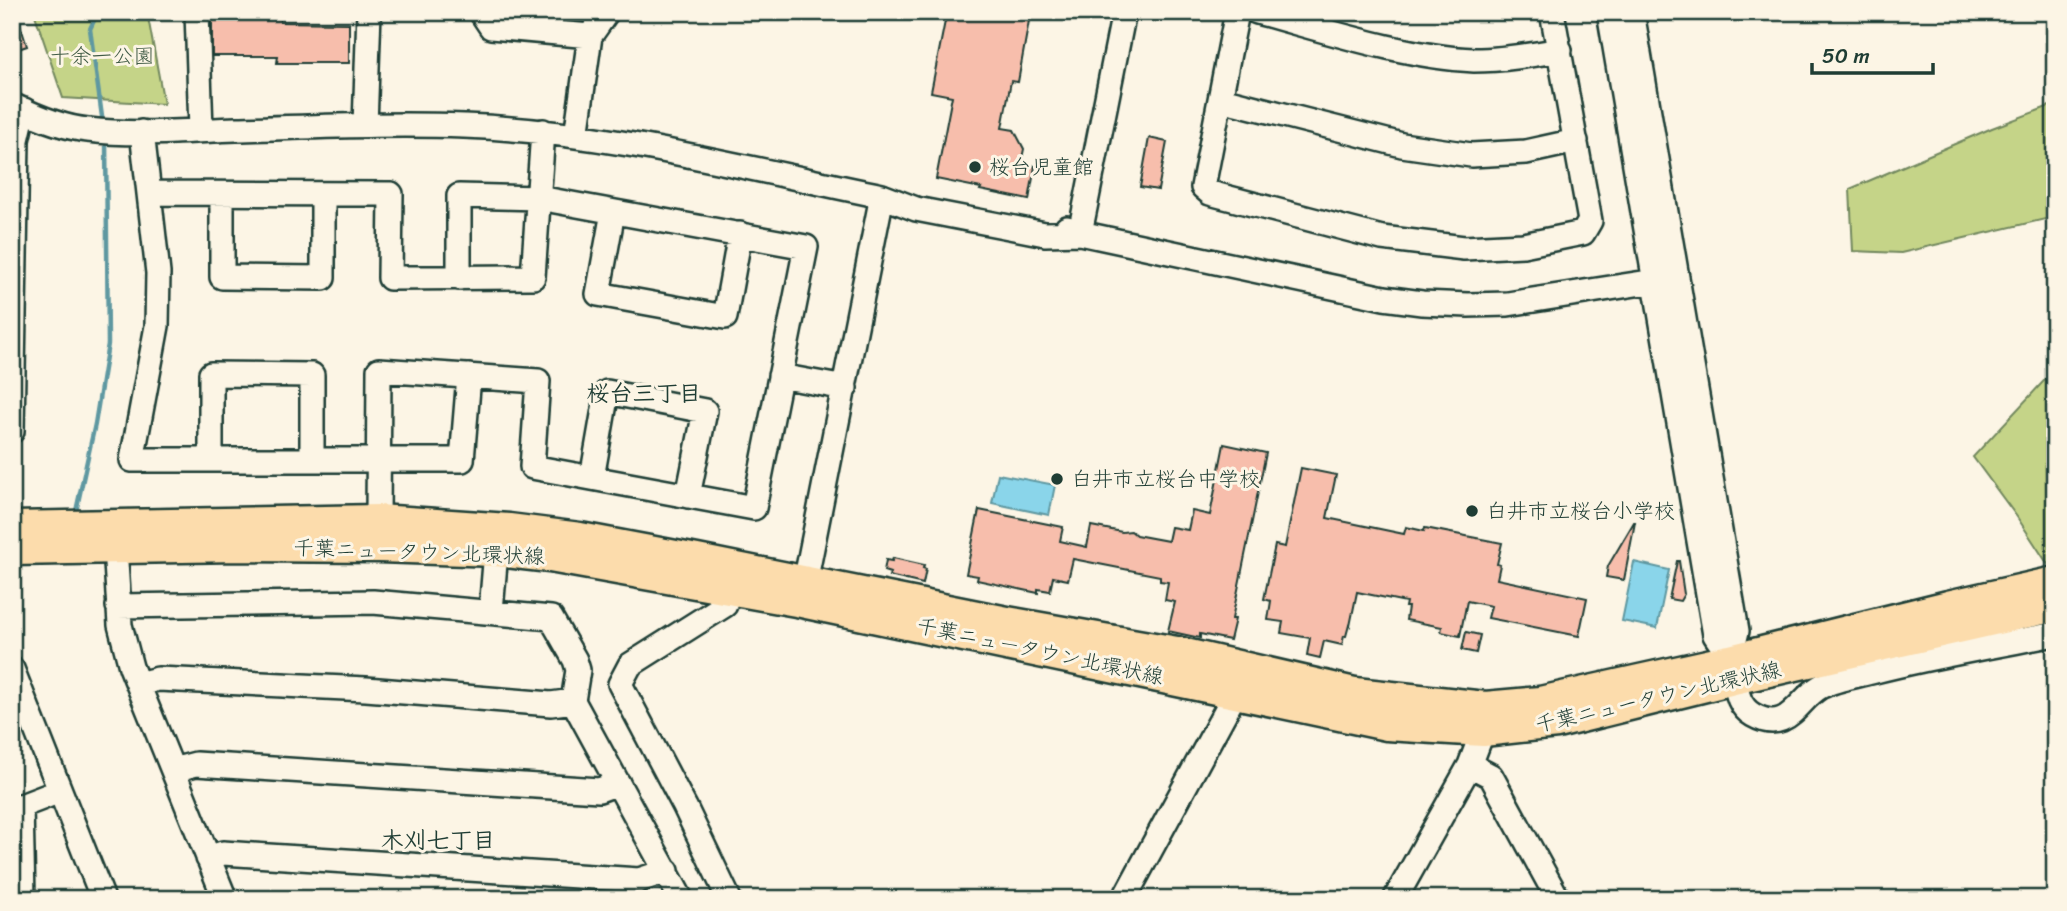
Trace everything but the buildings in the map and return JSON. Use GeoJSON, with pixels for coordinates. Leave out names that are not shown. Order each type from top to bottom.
{"type":"FeatureCollection","features":[{"type":"Feature","properties":{"kind":"main road","name":"千葉ニュータウン北環状線"},"geometry":{"type":"LineString","coordinates":[[12,527],[378,520],[509,529],[580,538],[1318,711],[1388,725],[1484,719],[1557,723],[1948,606],[2055,582]]}},
{"type":"Feature","properties":{"kind":"main road","name":"千葉ニュータウン北環状線"},"geometry":{"type":"LineString","coordinates":[[12,550],[312,546],[496,551],[550,556],[729,590],[804,591],[1007,622],[1177,652],[1355,693],[1484,719]]}},
{"type":"Feature","properties":{"kind":"main road","name":"千葉ニュータウン北環状線"},"geometry":{"type":"LineString","coordinates":[[1732,669],[2055,606]]}},
{"type":"Feature","properties":{"kind":"street"},"geometry":{"type":"LineString","coordinates":[[197,12],[201,131]]}},
{"type":"Feature","properties":{"kind":"street"},"geometry":{"type":"LineString","coordinates":[[365,125],[369,12]]}},
{"type":"Feature","properties":{"kind":"street"},"geometry":{"type":"LineString","coordinates":[[481,12],[491,27],[590,36]]}},
{"type":"Feature","properties":{"kind":"street"},"geometry":{"type":"LineString","coordinates":[[576,136],[590,36],[607,12]]}},
{"type":"Feature","properties":{"kind":"street"},"geometry":{"type":"LineString","coordinates":[[1080,233],[1124,12]]}},
{"type":"Feature","properties":{"kind":"street"},"geometry":{"type":"LineString","coordinates":[[1237,12],[1203,187],[1210,193],[1382,238],[1464,248],[1523,245],[1583,233],[1590,221],[1552,12]]}},
{"type":"Feature","properties":{"kind":"street"},"geometry":{"type":"LineString","coordinates":[[1257,12],[1408,51],[1474,60],[1560,50]]}},
{"type":"Feature","properties":{"kind":"street"},"geometry":{"type":"LineString","coordinates":[[1609,12],[1715,635],[1732,669],[1738,698],[1745,709],[1754,716],[1774,720],[1785,718],[1821,686],[1893,666],[2055,634]]}},
{"type":"Feature","properties":{"kind":"street"},"geometry":{"type":"LineString","coordinates":[[1632,12],[1737,631],[1732,669]]}},
{"type":"Feature","properties":{"kind":"street"},"geometry":{"type":"LineString","coordinates":[[1220,99],[1402,145],[1471,155],[1525,152],[1576,141]]}},
{"type":"Feature","properties":{"kind":"street"},"geometry":{"type":"LineString","coordinates":[[12,431],[18,108],[85,130],[201,131],[365,125],[465,126],[543,131],[669,152],[882,196],[916,209],[1045,234],[1080,233],[1384,298],[1423,303],[1507,304],[1655,281]]}},
{"type":"Feature","properties":{"kind":"street"},"geometry":{"type":"LineString","coordinates":[[149,193],[391,194],[390,278],[533,277],[543,131]]}},
{"type":"Feature","properties":{"kind":"street"},"geometry":{"type":"LineString","coordinates":[[142,132],[158,273],[158,326],[132,460],[461,460],[469,376]]}},
{"type":"Feature","properties":{"kind":"street"},"geometry":{"type":"LineString","coordinates":[[222,194],[222,277],[311,278],[323,278],[323,194]]}},
{"type":"Feature","properties":{"kind":"street"},"geometry":{"type":"LineString","coordinates":[[378,520],[379,370],[538,381],[532,467],[754,508],[806,247],[539,198],[459,196],[459,278]]}},
{"type":"Feature","properties":{"kind":"street"},"geometry":{"type":"LineString","coordinates":[[804,591],[882,196]]}},
{"type":"Feature","properties":{"kind":"street"},"geometry":{"type":"LineString","coordinates":[[614,212],[598,293],[725,317],[740,234]]}},
{"type":"Feature","properties":{"kind":"street"},"geometry":{"type":"LineString","coordinates":[[211,459],[211,374],[252,374],[312,375],[312,460]]}},
{"type":"Feature","properties":{"kind":"street"},"geometry":{"type":"LineString","coordinates":[[780,376],[845,388]]}},
{"type":"Feature","properties":{"kind":"street"},"geometry":{"type":"LineString","coordinates":[[592,478],[607,392],[705,411],[688,496]]}},
{"type":"Feature","properties":{"kind":"street"},"geometry":{"type":"LineString","coordinates":[[115,547],[118,606],[125,642],[138,684],[225,899]]}},
{"type":"Feature","properties":{"kind":"street"},"geometry":{"type":"LineString","coordinates":[[491,611],[496,551]]}},
{"type":"Feature","properties":{"kind":"street"},"geometry":{"type":"LineString","coordinates":[[729,590],[725,605],[630,665],[620,684],[685,807],[729,899]]}},
{"type":"Feature","properties":{"kind":"street"},"geometry":{"type":"LineString","coordinates":[[118,606],[373,602],[551,618],[578,670],[573,701],[681,899]]}},
{"type":"Feature","properties":{"kind":"street"},"geometry":{"type":"LineString","coordinates":[[12,669],[21,716],[60,791],[103,899]]}},
{"type":"Feature","properties":{"kind":"street"},"geometry":{"type":"LineString","coordinates":[[138,684],[158,679],[366,689],[551,704],[573,701]]}},
{"type":"Feature","properties":{"kind":"street"},"geometry":{"type":"LineString","coordinates":[[1124,899],[1237,692]]}},
{"type":"Feature","properties":{"kind":"street"},"geometry":{"type":"LineString","coordinates":[[1395,899],[1470,765],[1484,719]]}},
{"type":"Feature","properties":{"kind":"street"},"geometry":{"type":"LineString","coordinates":[[173,770],[196,764],[599,790],[618,783]]}},
{"type":"Feature","properties":{"kind":"street"},"geometry":{"type":"LineString","coordinates":[[1470,765],[1491,776],[1558,899]]}},
{"type":"Feature","properties":{"kind":"street"},"geometry":{"type":"LineString","coordinates":[[23,899],[21,806],[60,791]]}},
{"type":"Feature","properties":{"kind":"street"},"geometry":{"type":"LineString","coordinates":[[208,858],[223,853],[639,880],[667,871]]}},
{"type":"Feature","properties":{"kind":"green space","name":"十余一公園"},"geometry":{"type":"Polygon","coordinates":[[[34,12],[147,12],[164,104],[63,98],[34,12]]]}},
{"type":"Feature","properties":{"kind":"green space"},"geometry":{"type":"Polygon","coordinates":[[[2055,104],[2055,228],[2045,219],[1901,253],[1853,251],[1850,189],[2055,104]]]}},
{"type":"Feature","properties":{"kind":"green space"},"geometry":{"type":"Polygon","coordinates":[[[2055,369],[2055,568],[2051,569],[1973,457],[2055,369]]]}},
{"type":"Feature","properties":{"kind":"water"},"geometry":{"type":"Polygon","coordinates":[[[998,474],[1055,485],[1049,515],[992,503],[998,474]]]}},
{"type":"Feature","properties":{"kind":"water"},"geometry":{"type":"Polygon","coordinates":[[[1634,562],[1669,570],[1657,628],[1622,621],[1634,562]]]}},
{"type":"Feature","properties":{"kind":"waterway"},"geometry":{"type":"LineString","coordinates":[[98,12],[90,29],[103,124]]}},
{"type":"Feature","properties":{"kind":"waterway"},"geometry":{"type":"LineString","coordinates":[[75,516],[95,424],[108,344],[106,140]]}},
{"type":"Feature","properties":{"kind":"place","name":"桜台児童館"},"geometry":{"type":"Point","coordinates":[975,167]}},
{"type":"Feature","properties":{"kind":"place","name":"白井市立桜台中学校"},"geometry":{"type":"Point","coordinates":[1057,479]}},
{"type":"Feature","properties":{"kind":"place","name":"白井市立桜台小学校"},"geometry":{"type":"Point","coordinates":[1472,511]}},
{"type":"Feature","properties":{"kind":"district","name":"桜台三丁目"},"geometry":{"type":"Point","coordinates":[644,393]}},
{"type":"Feature","properties":{"kind":"district","name":"木刈七丁目"},"geometry":{"type":"Point","coordinates":[438,840]}}]}
